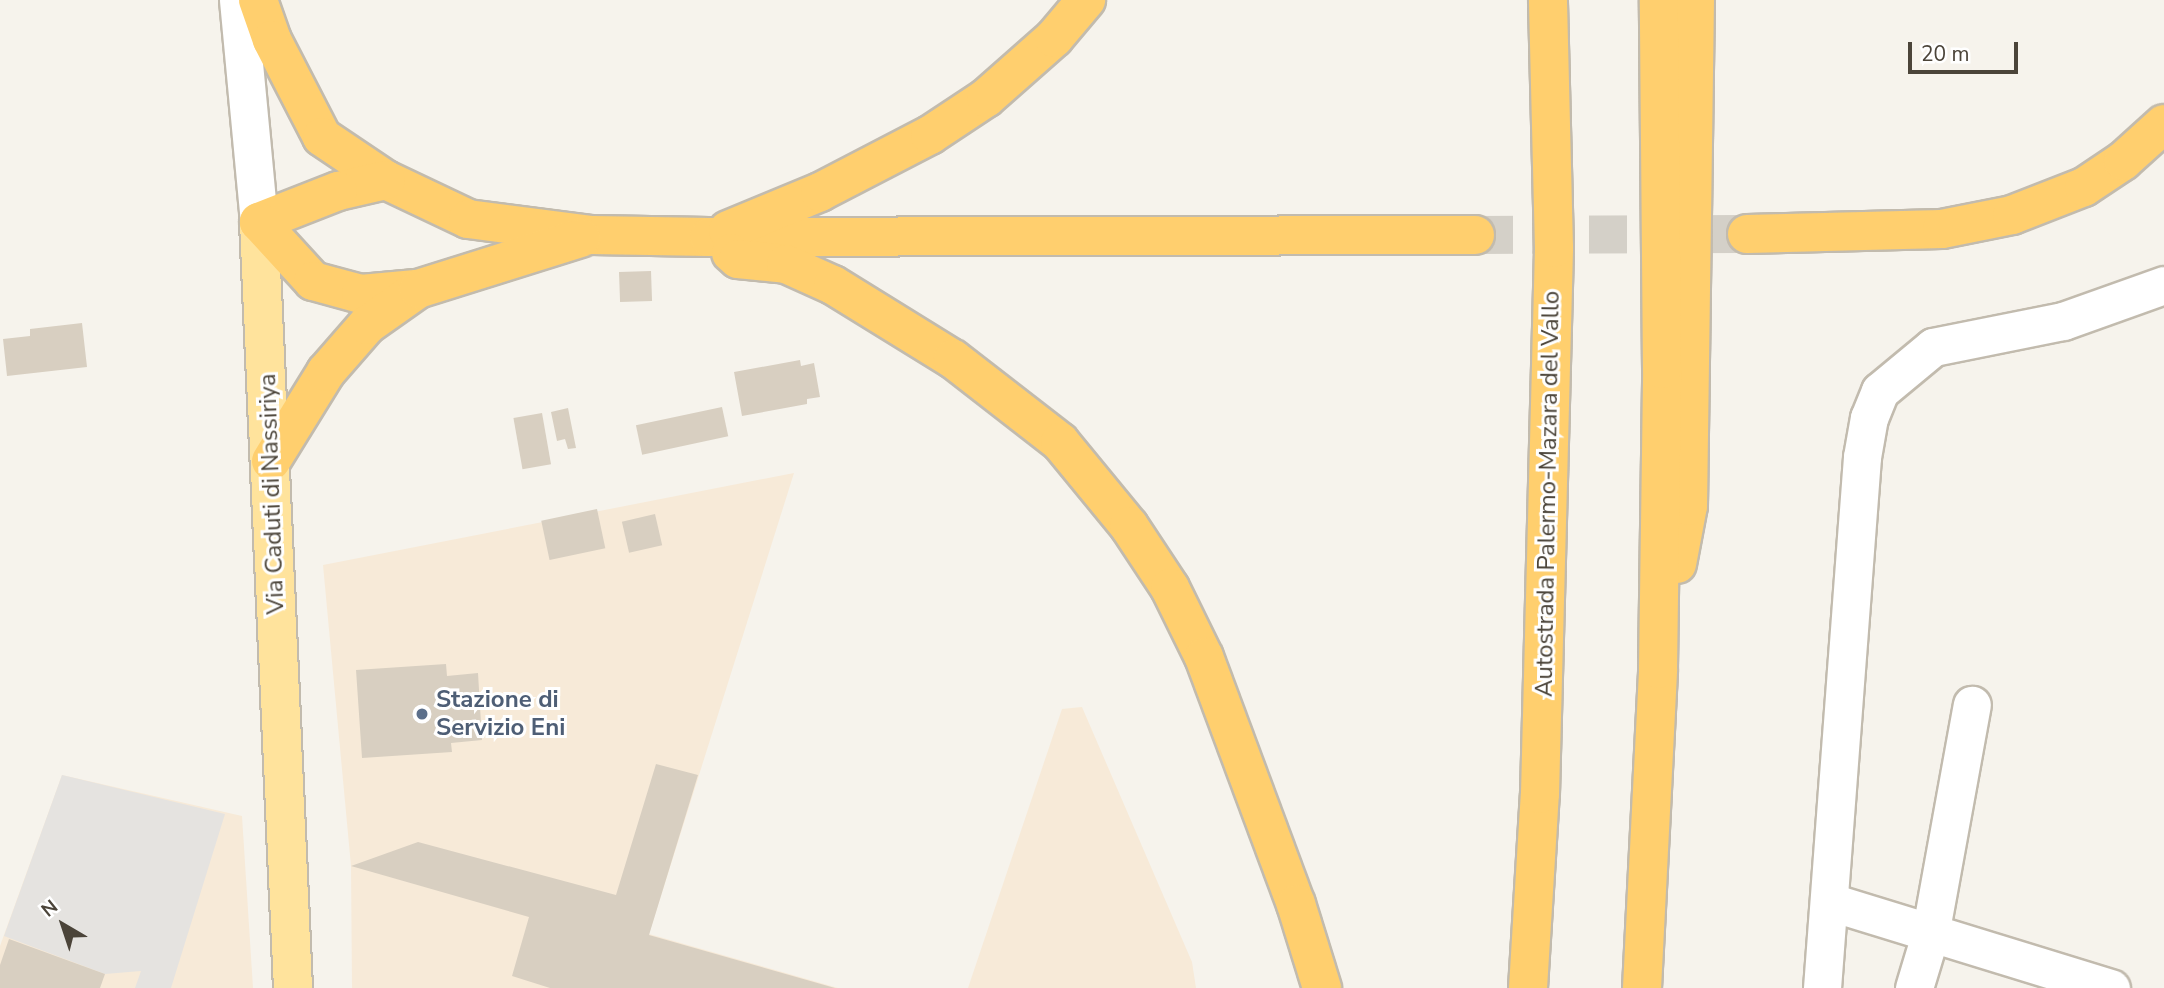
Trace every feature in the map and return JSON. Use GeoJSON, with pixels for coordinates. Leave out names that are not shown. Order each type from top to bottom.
{"type":"FeatureCollection","features":[{"type":"Feature","properties":{"kind":"highway"},"geometry":{"type":"LineString","coordinates":[[258,0],[272,40],[322,136],[386,180],[468,219],[592,235],[709,237],[1475,235]]}},
{"type":"Feature","properties":{"kind":"highway"},"geometry":{"type":"LineString","coordinates":[[709,237],[820,192],[930,135],[986,98],[1054,38],[1086,0]]}},
{"type":"Feature","properties":{"kind":"highway","name":"Autostrada Palermo-Mazara del Vallo"},"geometry":{"type":"LineString","coordinates":[[1528,988],[1540,794],[1554,248],[1548,0]]}},
{"type":"Feature","properties":{"kind":"highway"},"geometry":{"type":"LineString","coordinates":[[1642,988],[1657,669],[1662,369],[1659,0]]}},
{"type":"Feature","properties":{"kind":"highway"},"geometry":{"type":"LineString","coordinates":[[1657,669],[1688,506],[1695,0]]}},
{"type":"Feature","properties":{"kind":"highway"},"geometry":{"type":"LineString","coordinates":[[1747,234],[1942,229],[2012,215],[2084,187],[2123,161],[2164,124]]}},
{"type":"Feature","properties":{"kind":"highway"},"geometry":{"type":"LineString","coordinates":[[386,180],[338,191],[259,222],[313,281],[361,294],[418,289],[592,235]]}},
{"type":"Feature","properties":{"kind":"highway"},"geometry":{"type":"LineString","coordinates":[[709,237],[738,259],[786,264],[833,285],[953,359],[1060,443],[1129,526],[1170,588],[1204,657],[1296,904],[1322,988]]}},
{"type":"Feature","properties":{"kind":"highway"},"geometry":{"type":"LineString","coordinates":[[271,461],[326,373],[367,325],[418,289]]}},
{"type":"Feature","properties":{"kind":"main road","name":"Via Caduti di Nassiriya"},"geometry":{"type":"LineString","coordinates":[[259,222],[292,988]]}},
{"type":"Feature","properties":{"kind":"street","name":"Via Caduti di Nassiriya"},"geometry":{"type":"LineString","coordinates":[[238,0],[259,222]]}},
{"type":"Feature","properties":{"kind":"street"},"geometry":{"type":"LineString","coordinates":[[1822,988],[1831,902],[1862,457],[1869,418],[1880,391],[1933,347],[2063,321],[2164,285]]}},
{"type":"Feature","properties":{"kind":"street"},"geometry":{"type":"LineString","coordinates":[[1914,988],[1930,935],[1972,705]]}},
{"type":"Feature","properties":{"kind":"street"},"geometry":{"type":"LineString","coordinates":[[1831,902],[1930,935],[2112,988]]}},
{"type":"Feature","properties":{"kind":"shaded area"},"geometry":{"type":"Polygon","coordinates":[[[794,473],[649,934],[838,988],[352,988],[351,866],[323,565],[794,473]]]}},
{"type":"Feature","properties":{"kind":"shaded area"},"geometry":{"type":"Polygon","coordinates":[[[1082,707],[1192,962],[1196,988],[968,988],[1062,709],[1082,707]]]}},
{"type":"Feature","properties":{"kind":"shaded area"},"geometry":{"type":"Polygon","coordinates":[[[62,775],[242,816],[253,988],[0,988],[0,946],[62,775]]]}},
{"type":"Feature","properties":{"kind":"shaded area"},"geometry":{"type":"Polygon","coordinates":[[[62,775],[225,814],[171,988],[135,988],[141,971],[105,974],[4,936],[62,775]]]}},
{"type":"Feature","properties":{"kind":"building"},"geometry":{"type":"Polygon","coordinates":[[[651,271],[652,301],[620,302],[619,272],[651,271]]]}},
{"type":"Feature","properties":{"kind":"building"},"geometry":{"type":"Polygon","coordinates":[[[82,323],[87,367],[7,376],[3,339],[30,336],[30,329],[82,323]]]}},
{"type":"Feature","properties":{"kind":"building"},"geometry":{"type":"Polygon","coordinates":[[[800,360],[801,366],[814,363],[820,397],[807,399],[807,404],[742,416],[734,372],[800,360]]]}},
{"type":"Feature","properties":{"kind":"building"},"geometry":{"type":"Polygon","coordinates":[[[722,407],[728,436],[642,455],[636,425],[722,407]]]}},
{"type":"Feature","properties":{"kind":"building"},"geometry":{"type":"Polygon","coordinates":[[[568,408],[576,448],[568,449],[565,439],[557,441],[551,412],[568,408]]]}},
{"type":"Feature","properties":{"kind":"building"},"geometry":{"type":"Polygon","coordinates":[[[542,413],[551,464],[522,469],[513,418],[542,413]]]}},
{"type":"Feature","properties":{"kind":"building"},"geometry":{"type":"Polygon","coordinates":[[[597,509],[605,548],[550,560],[541,521],[597,509]]]}},
{"type":"Feature","properties":{"kind":"building"},"geometry":{"type":"Polygon","coordinates":[[[655,514],[662,545],[629,553],[622,522],[655,514]]]}},
{"type":"Feature","properties":{"kind":"building"},"geometry":{"type":"Polygon","coordinates":[[[446,664],[447,676],[478,673],[482,740],[451,743],[452,752],[362,758],[356,670],[446,664]]]}},
{"type":"Feature","properties":{"kind":"building"},"geometry":{"type":"Polygon","coordinates":[[[656,764],[698,775],[649,935],[835,988],[550,988],[512,976],[529,917],[351,866],[418,842],[616,895],[656,764]]]}},
{"type":"Feature","properties":{"kind":"building"},"geometry":{"type":"Polygon","coordinates":[[[9,939],[105,974],[100,988],[0,988],[0,965],[9,939]]]}},
{"type":"Feature","properties":{"kind":"tunnel"},"geometry":{"type":"LineString","coordinates":[[1475,235],[1747,234]]}},
{"type":"Feature","properties":{"kind":"place","name":"Stazione di Servizio Eni"},"geometry":{"type":"Point","coordinates":[422,714]}}]}
